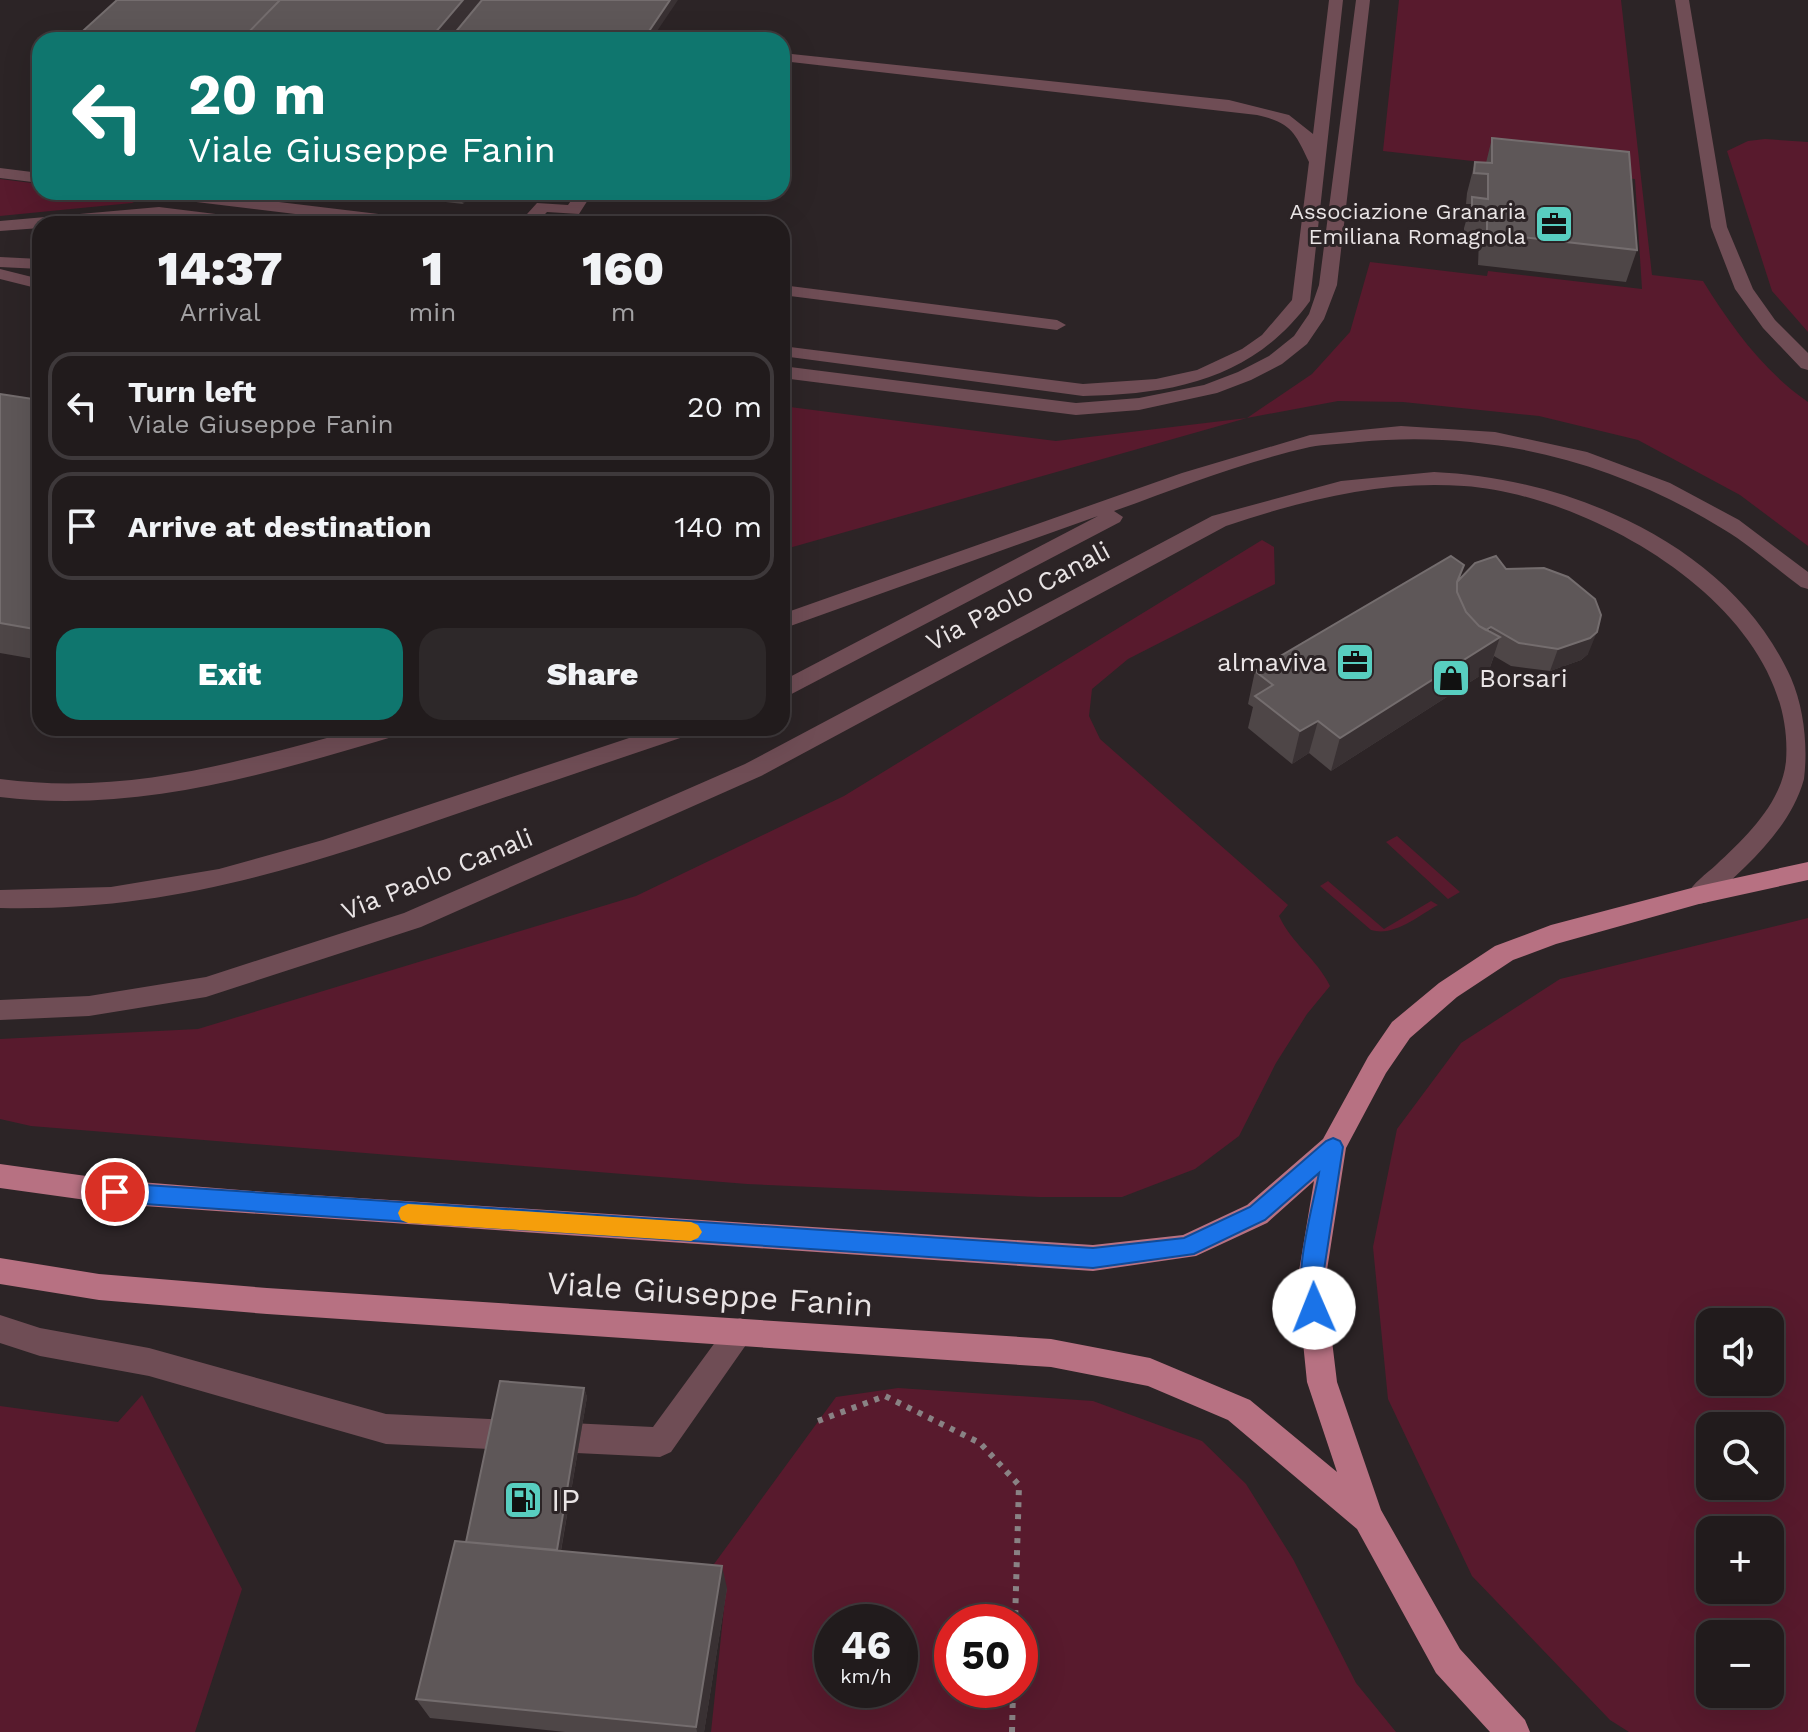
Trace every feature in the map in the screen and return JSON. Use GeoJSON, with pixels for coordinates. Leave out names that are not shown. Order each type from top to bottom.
{"type":"FeatureCollection","features":[{"type":"Feature","properties":{"kind":"main road"},"geometry":{"type":"LineString","coordinates":[[1513,1732],[1448,1661],[1368,1518],[1322,1382],[1311,1283],[1333,1147],[1377,1065],[1401,1030],[1448,990],[1504,953],[1551,935],[1699,895],[1808,871]]}},
{"type":"Feature","properties":{"kind":"main road"},"geometry":{"type":"LineString","coordinates":[[0,1176],[115,1192],[236,1202],[1093,1258],[1186,1247],[1257,1214],[1333,1147]]}},
{"type":"Feature","properties":{"kind":"main road","name":"Viale Giuseppe Fanin"},"geometry":{"type":"LineString","coordinates":[[0,1271],[145,1291],[1051,1353],[1150,1372],[1239,1410],[1368,1518]]}},
{"type":"Feature","properties":{"kind":"street"},"geometry":{"type":"LineString","coordinates":[[790,352],[1083,390],[1128,390],[1190,378],[1230,362],[1268,339],[1301,301],[1336,0]]}},
{"type":"Feature","properties":{"kind":"street"},"geometry":{"type":"LineString","coordinates":[[790,373],[1064,407],[1121,408],[1168,401],[1212,389],[1267,364],[1294,344],[1318,316],[1328,285],[1363,0]]}},
{"type":"Feature","properties":{"kind":"street"},"geometry":{"type":"LineString","coordinates":[[1682,0],[1719,227],[1744,289],[1769,324],[1808,364]]}},
{"type":"Feature","properties":{"kind":"street"},"geometry":{"type":"LineString","coordinates":[[790,58],[1262,111],[1301,127],[1312,142],[1317,169]]}},
{"type":"Feature","properties":{"kind":"street"},"geometry":{"type":"LineString","coordinates":[[0,173],[32,177]]}},
{"type":"Feature","properties":{"kind":"street"},"geometry":{"type":"LineString","coordinates":[[221,200],[354,216]]}},
{"type":"Feature","properties":{"kind":"street"},"geometry":{"type":"LineString","coordinates":[[534,216],[543,207],[573,210],[580,200]]}},
{"type":"Feature","properties":{"kind":"street"},"geometry":{"type":"LineString","coordinates":[[114,216],[159,212],[191,216]]}},
{"type":"Feature","properties":{"kind":"street"},"geometry":{"type":"LineString","coordinates":[[0,226],[32,223]]}},
{"type":"Feature","properties":{"kind":"street"},"geometry":{"type":"LineString","coordinates":[[0,262],[32,264]]}},
{"type":"Feature","properties":{"kind":"street"},"geometry":{"type":"LineString","coordinates":[[0,274],[32,283]]}},
{"type":"Feature","properties":{"kind":"street"},"geometry":{"type":"LineString","coordinates":[[0,287],[32,285]]}},
{"type":"Feature","properties":{"kind":"street"},"geometry":{"type":"LineString","coordinates":[[790,291],[1057,325]]}},
{"type":"Feature","properties":{"kind":"street","name":"Via Paolo Canali"},"geometry":{"type":"LineString","coordinates":[[790,619],[1189,477],[1310,441],[1401,432],[1495,438],[1580,456],[1663,487],[1732,525],[1808,582]]}},
{"type":"Feature","properties":{"kind":"street"},"geometry":{"type":"LineString","coordinates":[[790,687],[1189,477]]}},
{"type":"Feature","properties":{"kind":"street","name":"Via Paolo Canali"},"geometry":{"type":"LineString","coordinates":[[0,1010],[89,1006],[206,987],[412,920],[753,770],[1219,521],[1301,494],[1384,479],[1470,480],[1513,487],[1585,507],[1676,553],[1724,591],[1760,631],[1792,689],[1799,735],[1797,762],[1787,792],[1770,825],[1699,895]]}},
{"type":"Feature","properties":{"kind":"street"},"geometry":{"type":"LineString","coordinates":[[0,788],[46,794],[113,793],[142,789],[185,782],[363,736]]}},
{"type":"Feature","properties":{"kind":"street"},"geometry":{"type":"LineString","coordinates":[[0,899],[56,903],[145,894],[234,875],[311,855],[661,736]]}},
{"type":"Feature","properties":{"kind":"street"},"geometry":{"type":"LineString","coordinates":[[0,1329],[40,1342],[149,1362],[386,1429],[660,1442],[740,1332]]}},
{"type":"Feature","properties":{"kind":"path"},"geometry":{"type":"LineString","coordinates":[[818,1421],[885,1396],[980,1443],[1019,1485],[1016,1604]]}},
{"type":"Feature","properties":{"kind":"path"},"geometry":{"type":"LineString","coordinates":[[1012,1732],[1013,1708]]}},
{"type":"Feature","properties":{"kind":"shaded area"},"geometry":{"type":"Polygon","coordinates":[[[1399,0],[1621,0],[1652,275],[1703,281],[1762,362],[1808,402],[1808,546],[1740,495],[1638,440],[1539,416],[1403,402],[1338,401],[1247,418],[1312,374],[1350,332],[1370,262],[1487,276],[1488,271],[1642,289],[1635,179],[1383,151],[1399,0]]]}},
{"type":"Feature","properties":{"kind":"shaded area"},"geometry":{"type":"Polygon","coordinates":[[[1748,141],[1808,142],[1808,332],[1772,291],[1727,151],[1748,141]]]}},
{"type":"Feature","properties":{"kind":"shaded area"},"geometry":{"type":"Polygon","coordinates":[[[0,179],[32,183],[32,200],[138,200],[132,203],[0,216],[0,179]]]}},
{"type":"Feature","properties":{"kind":"shaded area"},"geometry":{"type":"Polygon","coordinates":[[[790,407],[1056,441],[1247,418],[790,548],[790,407]]]}},
{"type":"Feature","properties":{"kind":"shaded area"},"geometry":{"type":"Polygon","coordinates":[[[1262,540],[1274,547],[1275,584],[1128,659],[1092,689],[1089,716],[1100,739],[1288,905],[1279,916],[1284,926],[1330,986],[1307,1014],[1276,1063],[1239,1136],[1195,1169],[1122,1197],[1039,1197],[747,1184],[31,1126],[0,1119],[0,1039],[198,1029],[636,896],[844,796],[1262,540]]]}},
{"type":"Feature","properties":{"kind":"shaded area"},"geometry":{"type":"Polygon","coordinates":[[[1397,836],[1460,892],[1448,899],[1386,842],[1397,836]]]}},
{"type":"Feature","properties":{"kind":"shaded area"},"geometry":{"type":"Polygon","coordinates":[[[1328,881],[1384,929],[1431,901],[1438,905],[1397,928],[1388,931],[1371,930],[1320,886],[1328,881]]]}},
{"type":"Feature","properties":{"kind":"shaded area"},"geometry":{"type":"Polygon","coordinates":[[[1808,918],[1808,1732],[1629,1732],[1610,1720],[1472,1576],[1388,1399],[1373,1247],[1397,1129],[1461,1043],[1560,979],[1808,918]]]}},
{"type":"Feature","properties":{"kind":"shaded area"},"geometry":{"type":"Polygon","coordinates":[[[898,1388],[1093,1401],[1202,1441],[1246,1484],[1293,1559],[1356,1683],[1396,1732],[711,1732],[726,1589],[698,1586],[836,1397],[898,1388]]]}},
{"type":"Feature","properties":{"kind":"shaded area"},"geometry":{"type":"Polygon","coordinates":[[[142,1395],[242,1589],[195,1732],[0,1732],[0,1406],[118,1422],[142,1395]]]}},
{"type":"Feature","properties":{"kind":"building"},"geometry":{"type":"Polygon","coordinates":[[[117,0],[280,0],[249,32],[82,32],[117,0]]]}},
{"type":"Feature","properties":{"kind":"building"},"geometry":{"type":"Polygon","coordinates":[[[280,0],[463,0],[436,32],[249,32],[280,0]]]}},
{"type":"Feature","properties":{"kind":"building"},"geometry":{"type":"Polygon","coordinates":[[[482,0],[670,0],[648,32],[456,32],[482,0]]]}},
{"type":"Feature","properties":{"kind":"building"},"geometry":{"type":"Polygon","coordinates":[[[1492,138],[1629,152],[1637,250],[1487,233],[1487,208],[1472,207],[1472,197],[1488,199],[1488,174],[1474,173],[1475,162],[1492,163],[1492,138]]]}},
{"type":"Feature","properties":{"kind":"building"},"geometry":{"type":"Polygon","coordinates":[[[0,394],[32,399],[32,629],[0,623],[0,394]]]}},
{"type":"Feature","properties":{"kind":"building"},"geometry":{"type":"Polygon","coordinates":[[[1451,556],[1464,565],[1457,582],[1457,592],[1466,612],[1479,626],[1500,637],[1340,738],[1318,721],[1300,731],[1255,696],[1273,685],[1255,671],[1451,556]]]}},
{"type":"Feature","properties":{"kind":"building"},"geometry":{"type":"Polygon","coordinates":[[[1496,556],[1506,569],[1544,568],[1568,577],[1595,599],[1601,615],[1597,632],[1590,638],[1558,649],[1519,643],[1491,627],[1486,630],[1479,626],[1466,612],[1457,592],[1457,582],[1475,563],[1496,556]]]}},
{"type":"Feature","properties":{"kind":"building"},"geometry":{"type":"Polygon","coordinates":[[[500,1381],[584,1388],[557,1550],[466,1542],[500,1381]]]}},
{"type":"Feature","properties":{"kind":"building"},"geometry":{"type":"Polygon","coordinates":[[[455,1541],[722,1566],[696,1727],[416,1699],[455,1541]]]}},
{"type":"Feature","properties":{"kind":"slow traffic"},"geometry":{"type":"LineString","coordinates":[[408,1213],[691,1232]]}},
{"type":"Feature","properties":{"kind":"place","name":"Associazione Granaria Emiliana Romagnola"},"geometry":{"type":"Point","coordinates":[1554,224]}},
{"type":"Feature","properties":{"kind":"place","name":"almaviva"},"geometry":{"type":"Point","coordinates":[1355,662]}},
{"type":"Feature","properties":{"kind":"place","name":"Borsari"},"geometry":{"type":"Point","coordinates":[1451,678]}},
{"type":"Feature","properties":{"kind":"place","name":"IP"},"geometry":{"type":"Point","coordinates":[523,1500]}},
{"type":"Feature","properties":{"kind":"route"},"geometry":{"type":"LineString","coordinates":[[115,1192],[1093,1258],[1186,1247],[1257,1214],[1333,1147],[1311,1283],[1314,1308]]}}]}
